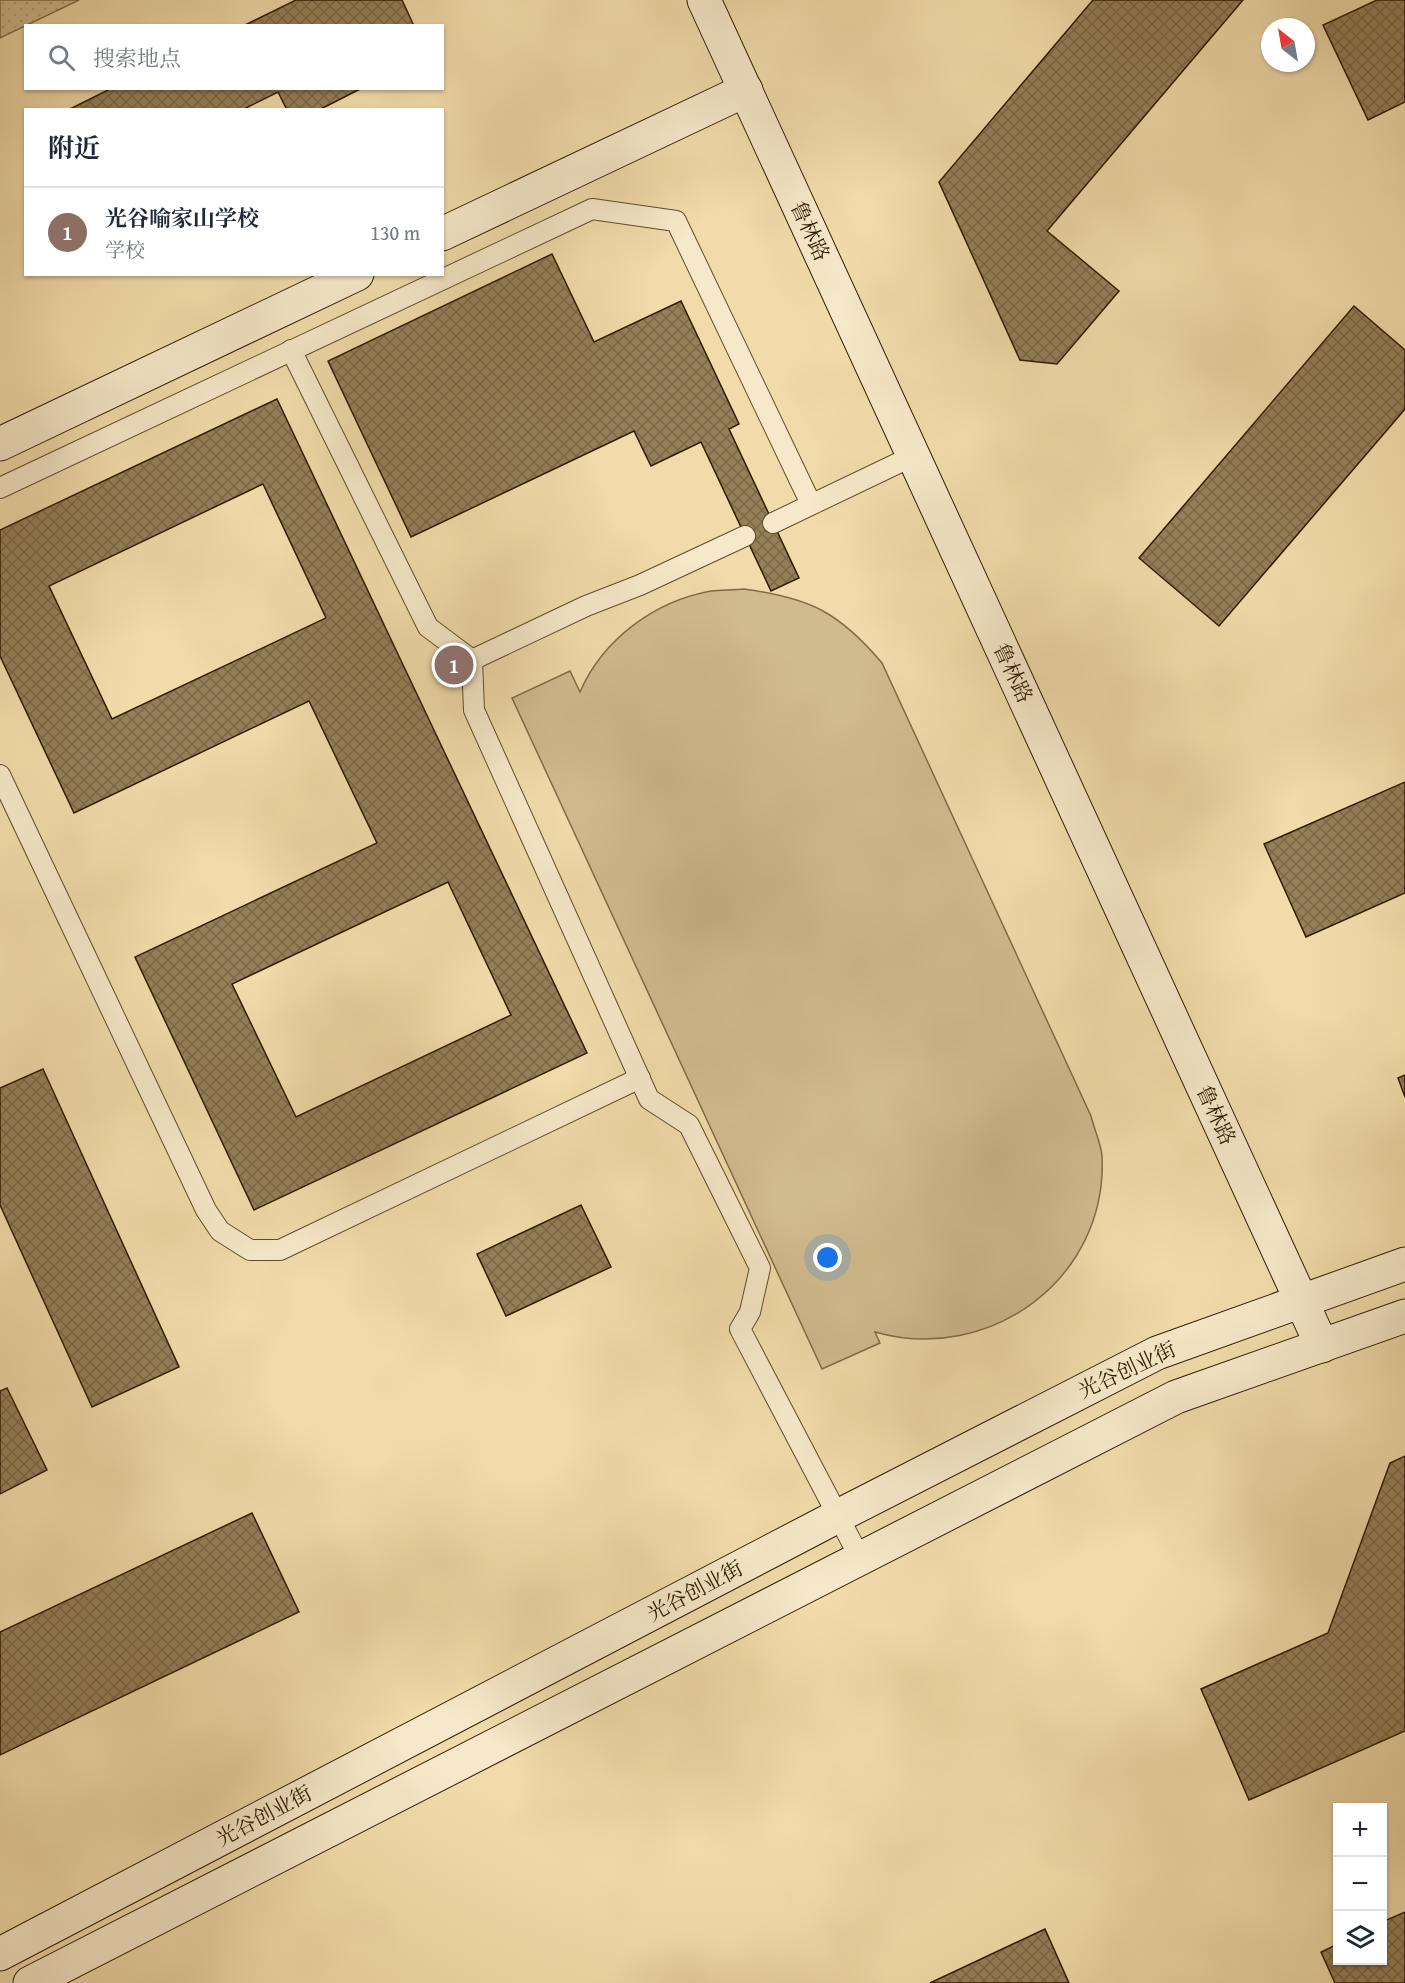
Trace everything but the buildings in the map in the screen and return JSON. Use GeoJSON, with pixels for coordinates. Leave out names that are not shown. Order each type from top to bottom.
{"type":"FeatureCollection","features":[{"type":"Feature","properties":{"kind":"main road","name":"鲁林路"},"geometry":{"type":"LineString","coordinates":[[704,0],[1322,1346]]}},
{"type":"Feature","properties":{"kind":"main road"},"geometry":{"type":"LineString","coordinates":[[444,233],[746,90]]}},
{"type":"Feature","properties":{"kind":"main road"},"geometry":{"type":"LineString","coordinates":[[0,444],[353,276]]}},
{"type":"Feature","properties":{"kind":"main road","name":"光谷创业街"},"geometry":{"type":"LineString","coordinates":[[0,1954],[838,1516],[1157,1353],[1405,1264]]}},
{"type":"Feature","properties":{"kind":"main road","name":"光谷创业街"},"geometry":{"type":"LineString","coordinates":[[30,1983],[1176,1397],[1405,1316]]}},
{"type":"Feature","properties":{"kind":"lane"},"geometry":{"type":"LineString","coordinates":[[0,488],[592,208],[676,221],[811,504]]}},
{"type":"Feature","properties":{"kind":"lane"},"geometry":{"type":"LineString","coordinates":[[291,350],[428,627],[472,660]]}},
{"type":"Feature","properties":{"kind":"lane"},"geometry":{"type":"LineString","coordinates":[[772,523],[914,456]]}},
{"type":"Feature","properties":{"kind":"lane"},"geometry":{"type":"LineString","coordinates":[[472,660],[586,606],[640,585],[745,536]]}},
{"type":"Feature","properties":{"kind":"lane"},"geometry":{"type":"LineString","coordinates":[[472,660],[474,710],[649,1099],[689,1125],[760,1268],[750,1312],[740,1329],[860,1558]]}},
{"type":"Feature","properties":{"kind":"lane"},"geometry":{"type":"LineString","coordinates":[[0,776],[206,1210],[220,1231],[250,1250],[280,1250],[640,1078]]}},
{"type":"Feature","properties":{"kind":"shaded area"},"geometry":{"type":"Polygon","coordinates":[[[0,0],[79,0],[29,24],[24,24],[24,26],[0,38],[0,0]]]}},
{"type":"Feature","properties":{"kind":"shaded area"},"geometry":{"type":"Polygon","coordinates":[[[744,589],[787,597],[822,610],[852,631],[882,663],[1091,1116],[1102,1156],[1099,1200],[1085,1240],[1063,1274],[1034,1302],[999,1323],[960,1336],[918,1339],[875,1332],[880,1343],[822,1369],[512,698],[570,671],[580,692],[602,655],[633,625],[651,613],[690,596],[711,591],[744,589]]]}},
{"type":"Feature","properties":{"kind":"place","name":"光谷喻家山学校"},"geometry":{"type":"Point","coordinates":[454,665]}}]}
